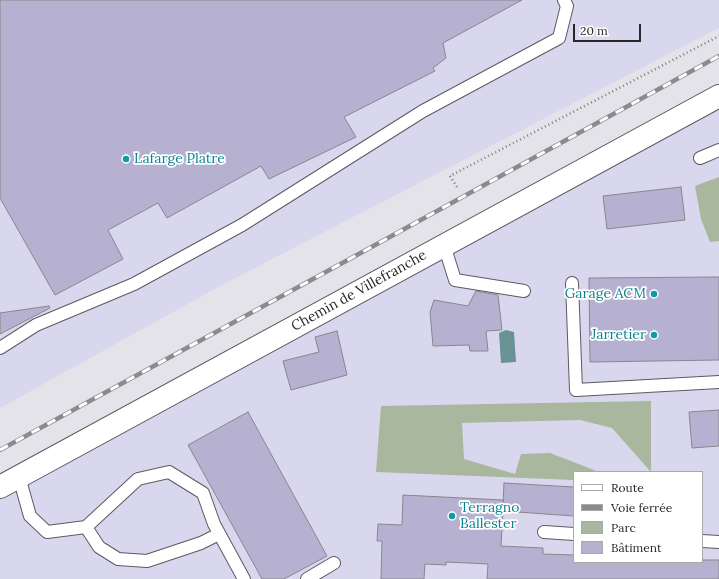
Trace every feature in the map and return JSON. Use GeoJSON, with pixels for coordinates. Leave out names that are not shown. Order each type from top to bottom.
{"type":"FeatureCollection","features":[{"type":"Feature","properties":{"kind":"street","name":"Chemin de Villefranche"},"geometry":{"type":"LineString","coordinates":[[0,487],[719,96]]}},
{"type":"Feature","properties":{"kind":"lane"},"geometry":{"type":"LineString","coordinates":[[0,348],[36,325],[134,284],[242,225],[423,111],[559,38],[567,6],[564,0]]}},
{"type":"Feature","properties":{"kind":"lane"},"geometry":{"type":"LineString","coordinates":[[700,158],[719,150]]}},
{"type":"Feature","properties":{"kind":"lane"},"geometry":{"type":"LineString","coordinates":[[444,245],[455,280],[524,291]]}},
{"type":"Feature","properties":{"kind":"lane"},"geometry":{"type":"LineString","coordinates":[[572,283],[576,390],[719,382]]}},
{"type":"Feature","properties":{"kind":"lane"},"geometry":{"type":"LineString","coordinates":[[20,476],[30,516],[47,532],[86,527],[138,479],[169,472],[203,493],[214,524],[244,579]]}},
{"type":"Feature","properties":{"kind":"lane"},"geometry":{"type":"LineString","coordinates":[[86,527],[99,547],[118,559],[147,561],[201,543],[219,534]]}},
{"type":"Feature","properties":{"kind":"lane"},"geometry":{"type":"LineString","coordinates":[[544,532],[573,534]]}},
{"type":"Feature","properties":{"kind":"lane"},"geometry":{"type":"LineString","coordinates":[[703,541],[719,542]]}},
{"type":"Feature","properties":{"kind":"lane"},"geometry":{"type":"LineString","coordinates":[[307,579],[334,563]]}},
{"type":"Feature","properties":{"kind":"path"},"geometry":{"type":"LineString","coordinates":[[457,187],[450,176],[719,36]]}},
{"type":"Feature","properties":{"kind":"shaded area"},"geometry":{"type":"Polygon","coordinates":[[[0,0],[719,0],[719,28],[220,286],[0,408],[0,0]]]}},
{"type":"Feature","properties":{"kind":"shaded area"},"geometry":{"type":"Polygon","coordinates":[[[719,107],[719,579],[0,579],[0,499],[312,325],[719,107]]]}},
{"type":"Feature","properties":{"kind":"shaded area"},"geometry":{"type":"Polygon","coordinates":[[[506,330],[514,332],[516,362],[501,363],[499,333],[506,330]]]}},
{"type":"Feature","properties":{"kind":"green space"},"geometry":{"type":"Polygon","coordinates":[[[719,177],[719,241],[710,242],[701,219],[695,186],[719,177]]]}},
{"type":"Feature","properties":{"kind":"green space"},"geometry":{"type":"Polygon","coordinates":[[[651,401],[651,471],[612,428],[580,420],[462,423],[464,459],[515,474],[521,454],[550,453],[594,471],[573,471],[573,480],[376,472],[381,406],[651,401]]]}},
{"type":"Feature","properties":{"kind":"building","name":"Lafarge Platre"},"geometry":{"type":"Polygon","coordinates":[[[0,0],[522,0],[443,43],[446,58],[433,68],[435,71],[344,117],[356,137],[269,179],[261,166],[167,218],[158,203],[108,230],[123,259],[55,295],[0,198],[0,0]]]}},
{"type":"Feature","properties":{"kind":"building"},"geometry":{"type":"Polygon","coordinates":[[[681,187],[685,220],[607,229],[603,196],[681,187]]]}},
{"type":"Feature","properties":{"kind":"building","name":"Jarretier"},"geometry":{"type":"Polygon","coordinates":[[[719,277],[719,360],[590,362],[589,278],[719,277]]]}},
{"type":"Feature","properties":{"kind":"building"},"geometry":{"type":"Polygon","coordinates":[[[476,291],[498,295],[502,330],[486,331],[488,351],[470,351],[469,345],[433,346],[430,312],[434,300],[468,306],[476,291]]]}},
{"type":"Feature","properties":{"kind":"building"},"geometry":{"type":"Polygon","coordinates":[[[49,306],[50,308],[0,334],[0,313],[49,306]]]}},
{"type":"Feature","properties":{"kind":"building"},"geometry":{"type":"Polygon","coordinates":[[[337,331],[347,375],[291,390],[283,361],[319,352],[315,337],[337,331]]]}},
{"type":"Feature","properties":{"kind":"building"},"geometry":{"type":"Polygon","coordinates":[[[719,410],[719,446],[692,448],[689,412],[719,410]]]}},
{"type":"Feature","properties":{"kind":"building"},"geometry":{"type":"Polygon","coordinates":[[[248,412],[327,556],[284,579],[262,579],[188,445],[248,412]]]}},
{"type":"Feature","properties":{"kind":"building"},"geometry":{"type":"Polygon","coordinates":[[[504,483],[573,487],[573,516],[503,511],[501,546],[543,548],[543,554],[573,555],[573,563],[703,563],[703,560],[719,560],[719,579],[487,579],[488,564],[446,562],[446,565],[425,564],[424,579],[381,579],[382,541],[377,541],[378,524],[402,525],[403,495],[503,500],[503,504],[504,483]]]}},
{"type":"Feature","properties":{"kind":"railway"},"geometry":{"type":"LineString","coordinates":[[0,450],[719,56]]}},
{"type":"Feature","properties":{"kind":"place","name":"Lafarge Platre"},"geometry":{"type":"Point","coordinates":[126,159]}},
{"type":"Feature","properties":{"kind":"place","name":"Garage ACM"},"geometry":{"type":"Point","coordinates":[654,294]}},
{"type":"Feature","properties":{"kind":"place","name":"Jarretier"},"geometry":{"type":"Point","coordinates":[654,335]}},
{"type":"Feature","properties":{"kind":"place","name":"Terragno Ballester"},"geometry":{"type":"Point","coordinates":[452,516]}}]}
